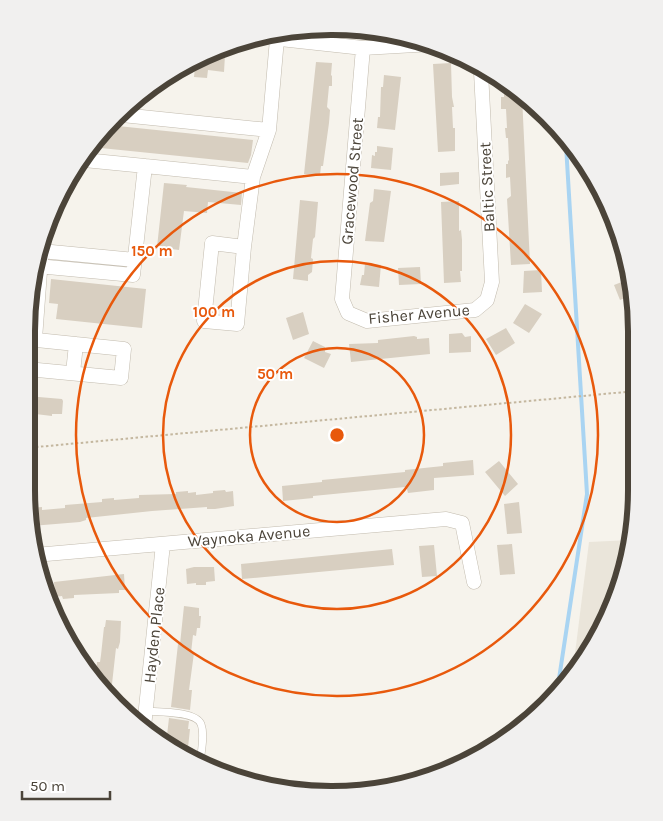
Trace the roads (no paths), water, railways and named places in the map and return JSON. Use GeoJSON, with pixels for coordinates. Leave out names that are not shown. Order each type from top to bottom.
{"type":"FeatureCollection","features":[{"type":"Feature","properties":{"kind":"street"},"geometry":{"type":"LineString","coordinates":[[289,39],[363,48],[409,45]]}},
{"type":"Feature","properties":{"kind":"street"},"geometry":{"type":"LineString","coordinates":[[244,247],[212,244],[204,321],[237,324],[253,177],[269,130],[281,40]]}},
{"type":"Feature","properties":{"kind":"street","name":"Gracewood Street"},"geometry":{"type":"LineString","coordinates":[[348,313],[342,299],[363,48]]}},
{"type":"Feature","properties":{"kind":"street","name":"Baltic Street"},"geometry":{"type":"LineString","coordinates":[[481,76],[492,282],[487,300]]}},
{"type":"Feature","properties":{"kind":"street"},"geometry":{"type":"LineString","coordinates":[[129,116],[269,130]]}},
{"type":"Feature","properties":{"kind":"street"},"geometry":{"type":"LineString","coordinates":[[89,161],[253,177]]}},
{"type":"Feature","properties":{"kind":"street"},"geometry":{"type":"LineString","coordinates":[[43,266],[133,275],[145,166]]}},
{"type":"Feature","properties":{"kind":"street"},"geometry":{"type":"LineString","coordinates":[[46,251],[134,260]]}},
{"type":"Feature","properties":{"kind":"street","name":"Fisher Avenue"},"geometry":{"type":"LineString","coordinates":[[348,313],[368,321],[476,310],[487,300]]}},
{"type":"Feature","properties":{"kind":"street"},"geometry":{"type":"LineString","coordinates":[[35,339],[124,348],[121,378],[35,370]]}},
{"type":"Feature","properties":{"kind":"street"},"geometry":{"type":"LineString","coordinates":[[73,373],[76,344]]}},
{"type":"Feature","properties":{"kind":"street","name":"Waynoka Avenue"},"geometry":{"type":"LineString","coordinates":[[43,554],[446,519],[462,523],[474,582]]}},
{"type":"Feature","properties":{"kind":"street","name":"Hayden Place"},"geometry":{"type":"LineString","coordinates":[[145,720],[163,544]]}},
{"type":"Feature","properties":{"kind":"lane"},"geometry":{"type":"LineString","coordinates":[[308,42],[309,36]]}},
{"type":"Feature","properties":{"kind":"lane"},"geometry":{"type":"LineString","coordinates":[[146,711],[190,715],[197,719],[201,724],[202,734],[201,755]]}},
{"type":"Feature","properties":{"kind":"waterway"},"geometry":{"type":"LineString","coordinates":[[559,679],[587,494],[566,150]]}}]}
